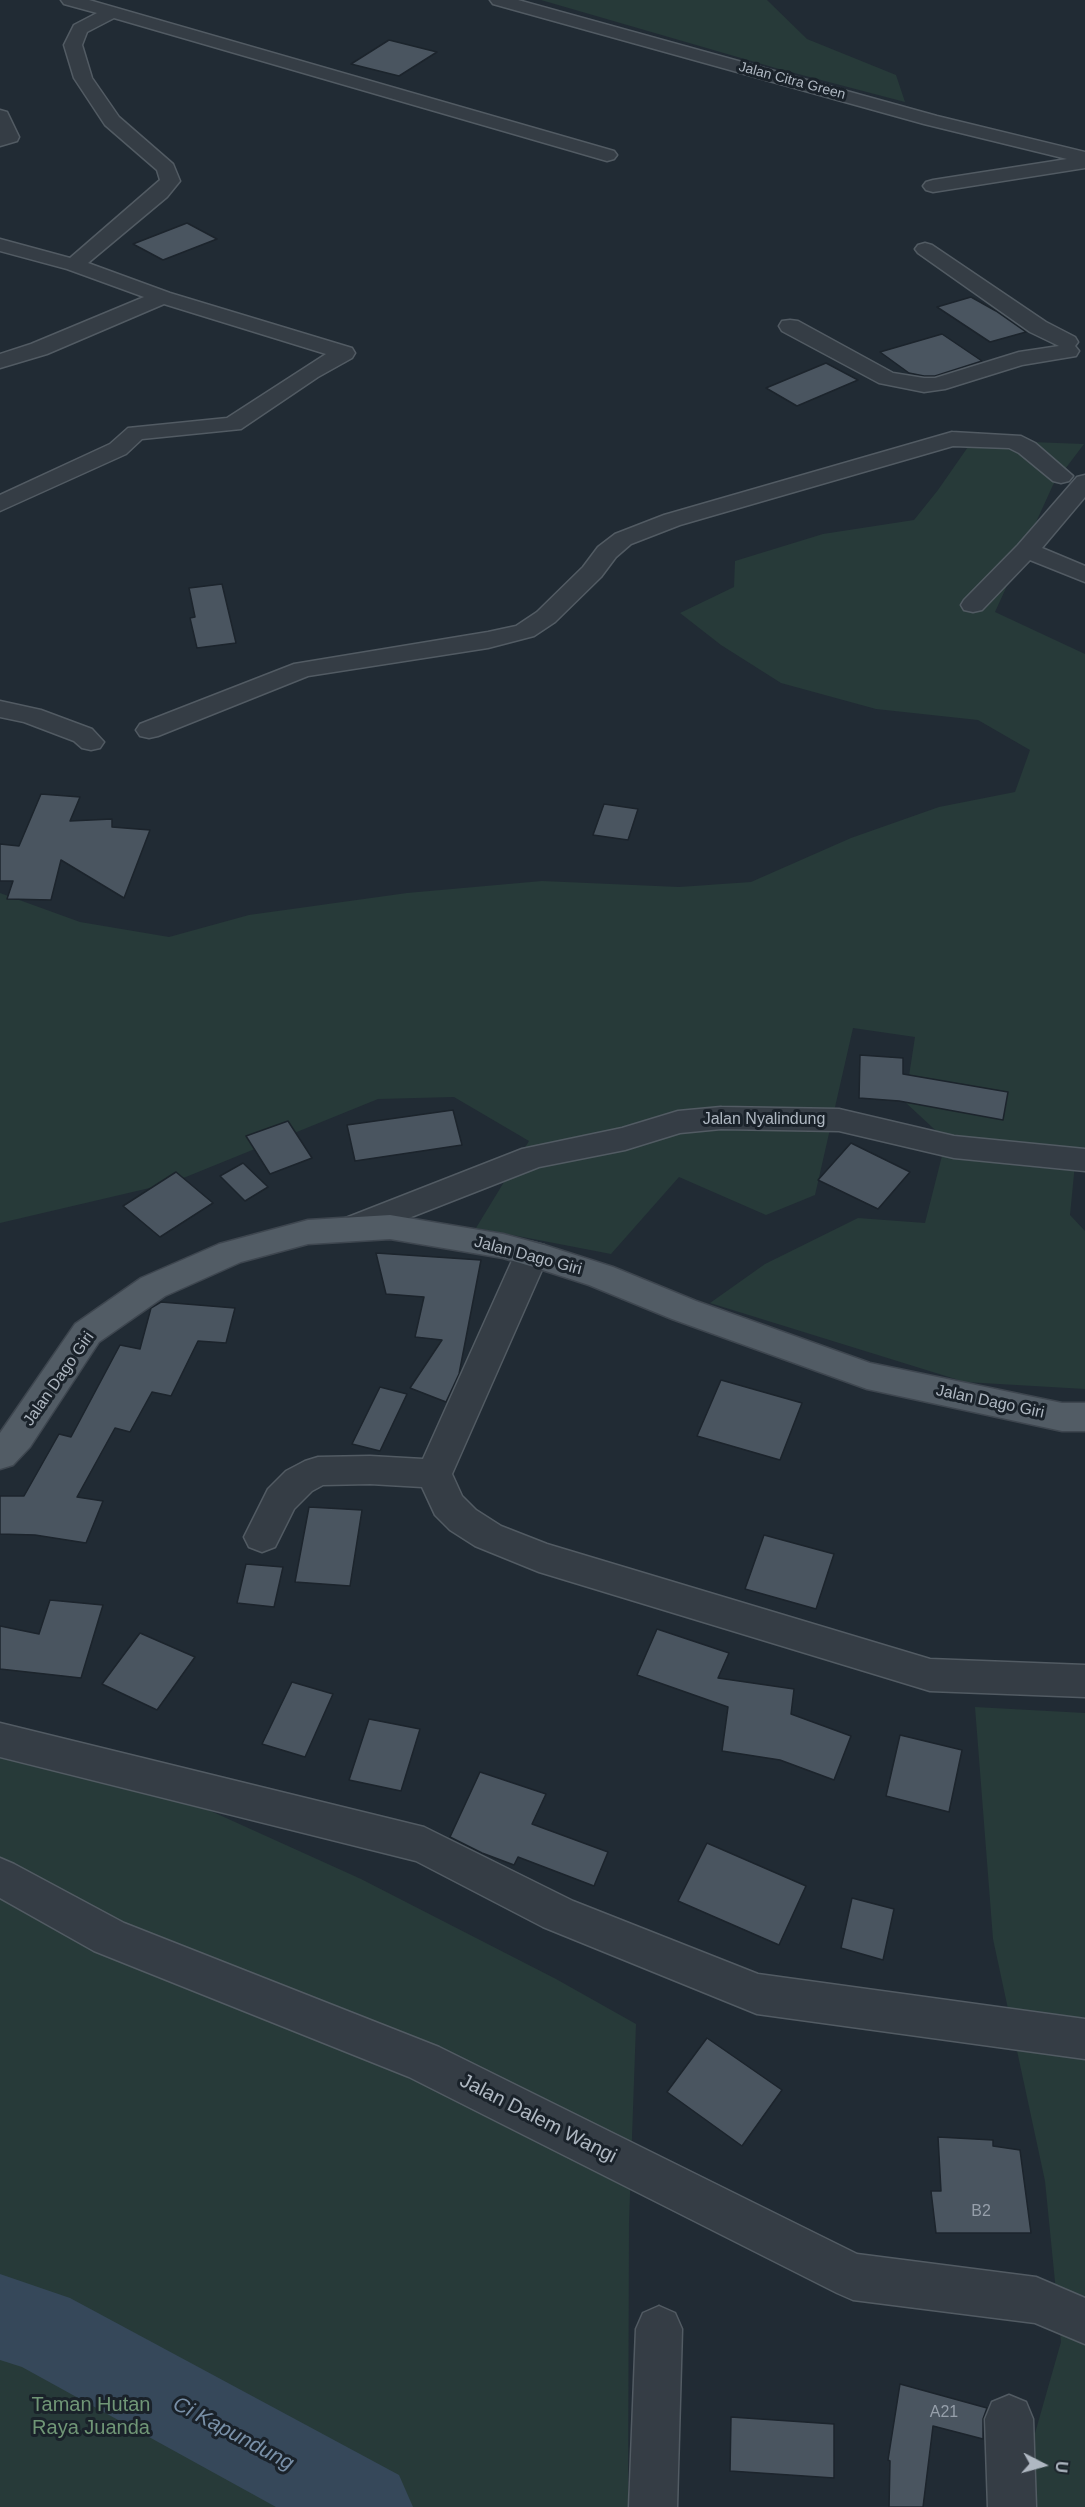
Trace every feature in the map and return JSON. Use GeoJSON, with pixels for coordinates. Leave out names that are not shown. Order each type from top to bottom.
{"type":"FeatureCollection","features":[{"type":"Feature","properties":{"kind":"main road","name":"Jalan Dago Giri"},"geometry":{"type":"LineString","coordinates":[[0,1455],[18,1437],[87,1333],[153,1287],[231,1253],[308,1232],[390,1227],[503,1246],[532,1254],[601,1276],[684,1310],[867,1376],[1062,1417],[1085,1417]]}},
{"type":"Feature","properties":{"kind":"street"},"geometry":{"type":"LineString","coordinates":[[70,0],[607,155]]}},
{"type":"Feature","properties":{"kind":"street","name":"Jalan Citra Green"},"geometry":{"type":"LineString","coordinates":[[499,0],[931,120],[1085,160]]}},
{"type":"Feature","properties":{"kind":"street"},"geometry":{"type":"LineString","coordinates":[[74,265],[160,193],[170,181],[166,168],[112,121],[83,78],[73,45],[80,29],[112,12]]}},
{"type":"Feature","properties":{"kind":"street"},"geometry":{"type":"LineString","coordinates":[[0,116],[10,136],[0,140]]}},
{"type":"Feature","properties":{"kind":"street"},"geometry":{"type":"LineString","coordinates":[[933,186],[1085,160]]}},
{"type":"Feature","properties":{"kind":"street"},"geometry":{"type":"LineString","coordinates":[[0,245],[74,265],[163,297],[344,353],[310,372],[233,424],[136,433],[118,449],[0,504]]}},
{"type":"Feature","properties":{"kind":"street"},"geometry":{"type":"LineString","coordinates":[[925,249],[1038,327],[1076,347]]}},
{"type":"Feature","properties":{"kind":"street"},"geometry":{"type":"LineString","coordinates":[[0,361],[39,349],[163,297]]}},
{"type":"Feature","properties":{"kind":"street"},"geometry":{"type":"LineString","coordinates":[[790,326],[887,378],[924,385],[937,384],[1019,359],[1076,347]]}},
{"type":"Feature","properties":{"kind":"street"},"geometry":{"type":"LineString","coordinates":[[149,730],[303,669],[488,640],[525,631],[546,617],[592,572],[608,552],[624,539],[672,520],[952,439],[1013,441],[1028,448],[1079,486],[1027,550],[973,605]]}},
{"type":"Feature","properties":{"kind":"street"},"geometry":{"type":"LineString","coordinates":[[1027,550],[1085,575]]}},
{"type":"Feature","properties":{"kind":"street"},"geometry":{"type":"LineString","coordinates":[[0,709],[32,716],[83,735],[91,742]]}},
{"type":"Feature","properties":{"kind":"street","name":"Jalan Nyalindung"},"geometry":{"type":"LineString","coordinates":[[350,1229],[533,1157],[625,1139],[678,1122],[721,1118],[839,1120],[954,1146],[1085,1160]]}},
{"type":"Feature","properties":{"kind":"street"},"geometry":{"type":"LineString","coordinates":[[532,1254],[434,1474],[448,1505],[463,1520],[488,1536],[539,1557],[930,1675],[1085,1681]]}},
{"type":"Feature","properties":{"kind":"street"},"geometry":{"type":"LineString","coordinates":[[262,1537],[281,1499],[298,1481],[318,1471],[360,1469],[434,1474]]}},
{"type":"Feature","properties":{"kind":"street"},"geometry":{"type":"LineString","coordinates":[[0,1740],[424,1845],[558,1914],[757,1994],[1085,2039]]}},
{"type":"Feature","properties":{"kind":"street","name":"Jalan Dalem Wangi"},"geometry":{"type":"LineString","coordinates":[[0,1877],[109,1937],[424,2062],[852,2277],[1036,2300],[1085,2321]]}},
{"type":"Feature","properties":{"kind":"street"},"geometry":{"type":"LineString","coordinates":[[653,2507],[659,2329]]}},
{"type":"Feature","properties":{"kind":"street"},"geometry":{"type":"LineString","coordinates":[[1009,2419],[1012,2507]]}},
{"type":"Feature","properties":{"kind":"green space"},"geometry":{"type":"Polygon","coordinates":[[[541,0],[767,0],[807,39],[896,75],[905,102],[779,69],[541,0]]]}},
{"type":"Feature","properties":{"kind":"green space"},"geometry":{"type":"Polygon","coordinates":[[[1031,442],[1084,444],[1053,485],[995,612],[1085,654],[1085,1164],[1075,1164],[1070,1215],[1085,1231],[1085,1389],[965,1382],[710,1303],[765,1264],[858,1218],[925,1223],[946,1140],[905,1102],[915,1037],[853,1028],[815,1195],[766,1215],[679,1177],[611,1254],[476,1228],[529,1141],[454,1097],[378,1099],[171,1183],[0,1223],[0,893],[80,922],[169,937],[249,915],[407,893],[542,881],[679,887],[751,882],[851,838],[939,807],[1015,792],[1030,750],[978,720],[876,709],[781,683],[721,645],[680,613],[734,587],[735,561],[823,534],[914,520],[970,444],[1031,442]]]}},
{"type":"Feature","properties":{"kind":"green space"},"geometry":{"type":"Polygon","coordinates":[[[975,1707],[1085,1713],[1085,2507],[1014,2507],[1061,2342],[1045,2181],[993,1939],[975,1707]]]}},
{"type":"Feature","properties":{"kind":"green space","name":"Taman Hutan Raya Juanda"},"geometry":{"type":"Polygon","coordinates":[[[0,1728],[120,1770],[361,1879],[556,1979],[636,2024],[629,2222],[628,2507],[0,2507],[0,1728]]]}},
{"type":"Feature","properties":{"kind":"building"},"geometry":{"type":"Polygon","coordinates":[[[389,40],[437,52],[399,76],[351,64],[389,40]]]}},
{"type":"Feature","properties":{"kind":"building"},"geometry":{"type":"Polygon","coordinates":[[[187,223],[217,239],[163,260],[133,244],[187,223]]]}},
{"type":"Feature","properties":{"kind":"building"},"geometry":{"type":"Polygon","coordinates":[[[971,297],[1026,332],[990,342],[937,307],[971,297]]]}},
{"type":"Feature","properties":{"kind":"building"},"geometry":{"type":"Polygon","coordinates":[[[942,334],[982,361],[935,376],[924,376],[909,373],[880,352],[942,334]]]}},
{"type":"Feature","properties":{"kind":"building"},"geometry":{"type":"Polygon","coordinates":[[[826,363],[858,380],[797,406],[766,388],[826,363]]]}},
{"type":"Feature","properties":{"kind":"building"},"geometry":{"type":"Polygon","coordinates":[[[222,584],[236,643],[197,648],[190,618],[195,617],[189,588],[222,584]]]}},
{"type":"Feature","properties":{"kind":"building"},"geometry":{"type":"Polygon","coordinates":[[[41,794],[80,797],[70,821],[112,819],[112,827],[150,830],[124,898],[61,860],[51,900],[7,899],[13,881],[0,881],[0,844],[19,846],[41,794]]]}},
{"type":"Feature","properties":{"kind":"building"},"geometry":{"type":"Polygon","coordinates":[[[604,804],[638,809],[628,840],[593,835],[604,804]]]}},
{"type":"Feature","properties":{"kind":"building"},"geometry":{"type":"Polygon","coordinates":[[[860,1055],[903,1058],[903,1074],[1008,1092],[1003,1120],[899,1101],[859,1098],[860,1055]]]}},
{"type":"Feature","properties":{"kind":"building"},"geometry":{"type":"Polygon","coordinates":[[[453,1110],[462,1145],[355,1161],[347,1125],[453,1110]]]}},
{"type":"Feature","properties":{"kind":"building"},"geometry":{"type":"Polygon","coordinates":[[[288,1121],[312,1158],[270,1174],[246,1136],[288,1121]]]}},
{"type":"Feature","properties":{"kind":"building"},"geometry":{"type":"Polygon","coordinates":[[[851,1143],[910,1172],[878,1209],[818,1180],[851,1143]]]}},
{"type":"Feature","properties":{"kind":"building"},"geometry":{"type":"Polygon","coordinates":[[[243,1163],[268,1187],[245,1201],[220,1176],[243,1163]]]}},
{"type":"Feature","properties":{"kind":"building"},"geometry":{"type":"Polygon","coordinates":[[[176,1172],[213,1203],[160,1237],[123,1206],[176,1172]]]}},
{"type":"Feature","properties":{"kind":"building"},"geometry":{"type":"Polygon","coordinates":[[[376,1253],[481,1260],[459,1374],[446,1402],[410,1388],[442,1340],[415,1337],[424,1297],[386,1294],[376,1253]]]}},
{"type":"Feature","properties":{"kind":"building"},"geometry":{"type":"Polygon","coordinates":[[[161,1302],[235,1308],[226,1343],[198,1341],[171,1396],[152,1392],[130,1432],[115,1428],[77,1497],[103,1501],[86,1543],[35,1535],[0,1534],[0,1496],[24,1496],[59,1434],[71,1437],[120,1345],[140,1349],[151,1308],[161,1302]]]}},
{"type":"Feature","properties":{"kind":"building"},"geometry":{"type":"Polygon","coordinates":[[[721,1380],[802,1403],[780,1460],[697,1436],[721,1380]]]}},
{"type":"Feature","properties":{"kind":"building"},"geometry":{"type":"Polygon","coordinates":[[[380,1387],[407,1394],[380,1451],[352,1444],[380,1387]]]}},
{"type":"Feature","properties":{"kind":"building"},"geometry":{"type":"Polygon","coordinates":[[[309,1507],[362,1510],[350,1586],[295,1582],[309,1507]]]}},
{"type":"Feature","properties":{"kind":"building"},"geometry":{"type":"Polygon","coordinates":[[[764,1535],[834,1554],[816,1609],[745,1589],[764,1535]]]}},
{"type":"Feature","properties":{"kind":"building"},"geometry":{"type":"Polygon","coordinates":[[[246,1564],[283,1567],[274,1607],[237,1603],[246,1564]]]}},
{"type":"Feature","properties":{"kind":"building"},"geometry":{"type":"Polygon","coordinates":[[[50,1600],[103,1605],[81,1678],[0,1669],[0,1626],[39,1634],[50,1600]]]}},
{"type":"Feature","properties":{"kind":"building"},"geometry":{"type":"Polygon","coordinates":[[[657,1629],[729,1653],[718,1678],[794,1689],[791,1714],[851,1736],[834,1780],[780,1760],[722,1751],[728,1707],[637,1675],[657,1629]]]}},
{"type":"Feature","properties":{"kind":"building"},"geometry":{"type":"Polygon","coordinates":[[[140,1633],[195,1657],[157,1710],[102,1684],[140,1633]]]}},
{"type":"Feature","properties":{"kind":"building"},"geometry":{"type":"Polygon","coordinates":[[[292,1682],[333,1694],[305,1757],[262,1744],[292,1682]]]}},
{"type":"Feature","properties":{"kind":"building"},"geometry":{"type":"Polygon","coordinates":[[[369,1719],[420,1729],[401,1791],[349,1780],[369,1719]]]}},
{"type":"Feature","properties":{"kind":"building"},"geometry":{"type":"Polygon","coordinates":[[[900,1735],[962,1750],[949,1812],[886,1796],[900,1735]]]}},
{"type":"Feature","properties":{"kind":"building"},"geometry":{"type":"Polygon","coordinates":[[[480,1772],[546,1794],[532,1824],[608,1852],[594,1886],[518,1857],[514,1865],[482,1853],[450,1837],[480,1772]]]}},
{"type":"Feature","properties":{"kind":"building"},"geometry":{"type":"Polygon","coordinates":[[[707,1843],[806,1886],[779,1945],[678,1901],[707,1843]]]}},
{"type":"Feature","properties":{"kind":"building"},"geometry":{"type":"Polygon","coordinates":[[[852,1898],[894,1909],[883,1960],[841,1948],[852,1898]]]}},
{"type":"Feature","properties":{"kind":"building"},"geometry":{"type":"Polygon","coordinates":[[[707,2038],[782,2090],[742,2146],[667,2092],[707,2038]]]}},
{"type":"Feature","properties":{"kind":"building"},"geometry":{"type":"Polygon","coordinates":[[[938,2137],[993,2140],[993,2146],[1020,2150],[1031,2233],[936,2233],[931,2191],[941,2191],[938,2137]]]}},
{"type":"Feature","properties":{"kind":"building"},"geometry":{"type":"Polygon","coordinates":[[[900,2384],[987,2408],[983,2419],[983,2439],[933,2426],[923,2507],[889,2507],[890,2461],[888,2460],[900,2384]]]}},
{"type":"Feature","properties":{"kind":"building"},"geometry":{"type":"Polygon","coordinates":[[[731,2417],[834,2424],[834,2478],[730,2471],[731,2417]]]}},
{"type":"Feature","properties":{"kind":"waterway","name":"Ci Kapundung"},"geometry":{"type":"LineString","coordinates":[[0,2317],[39,2329],[367,2507]]}}]}
